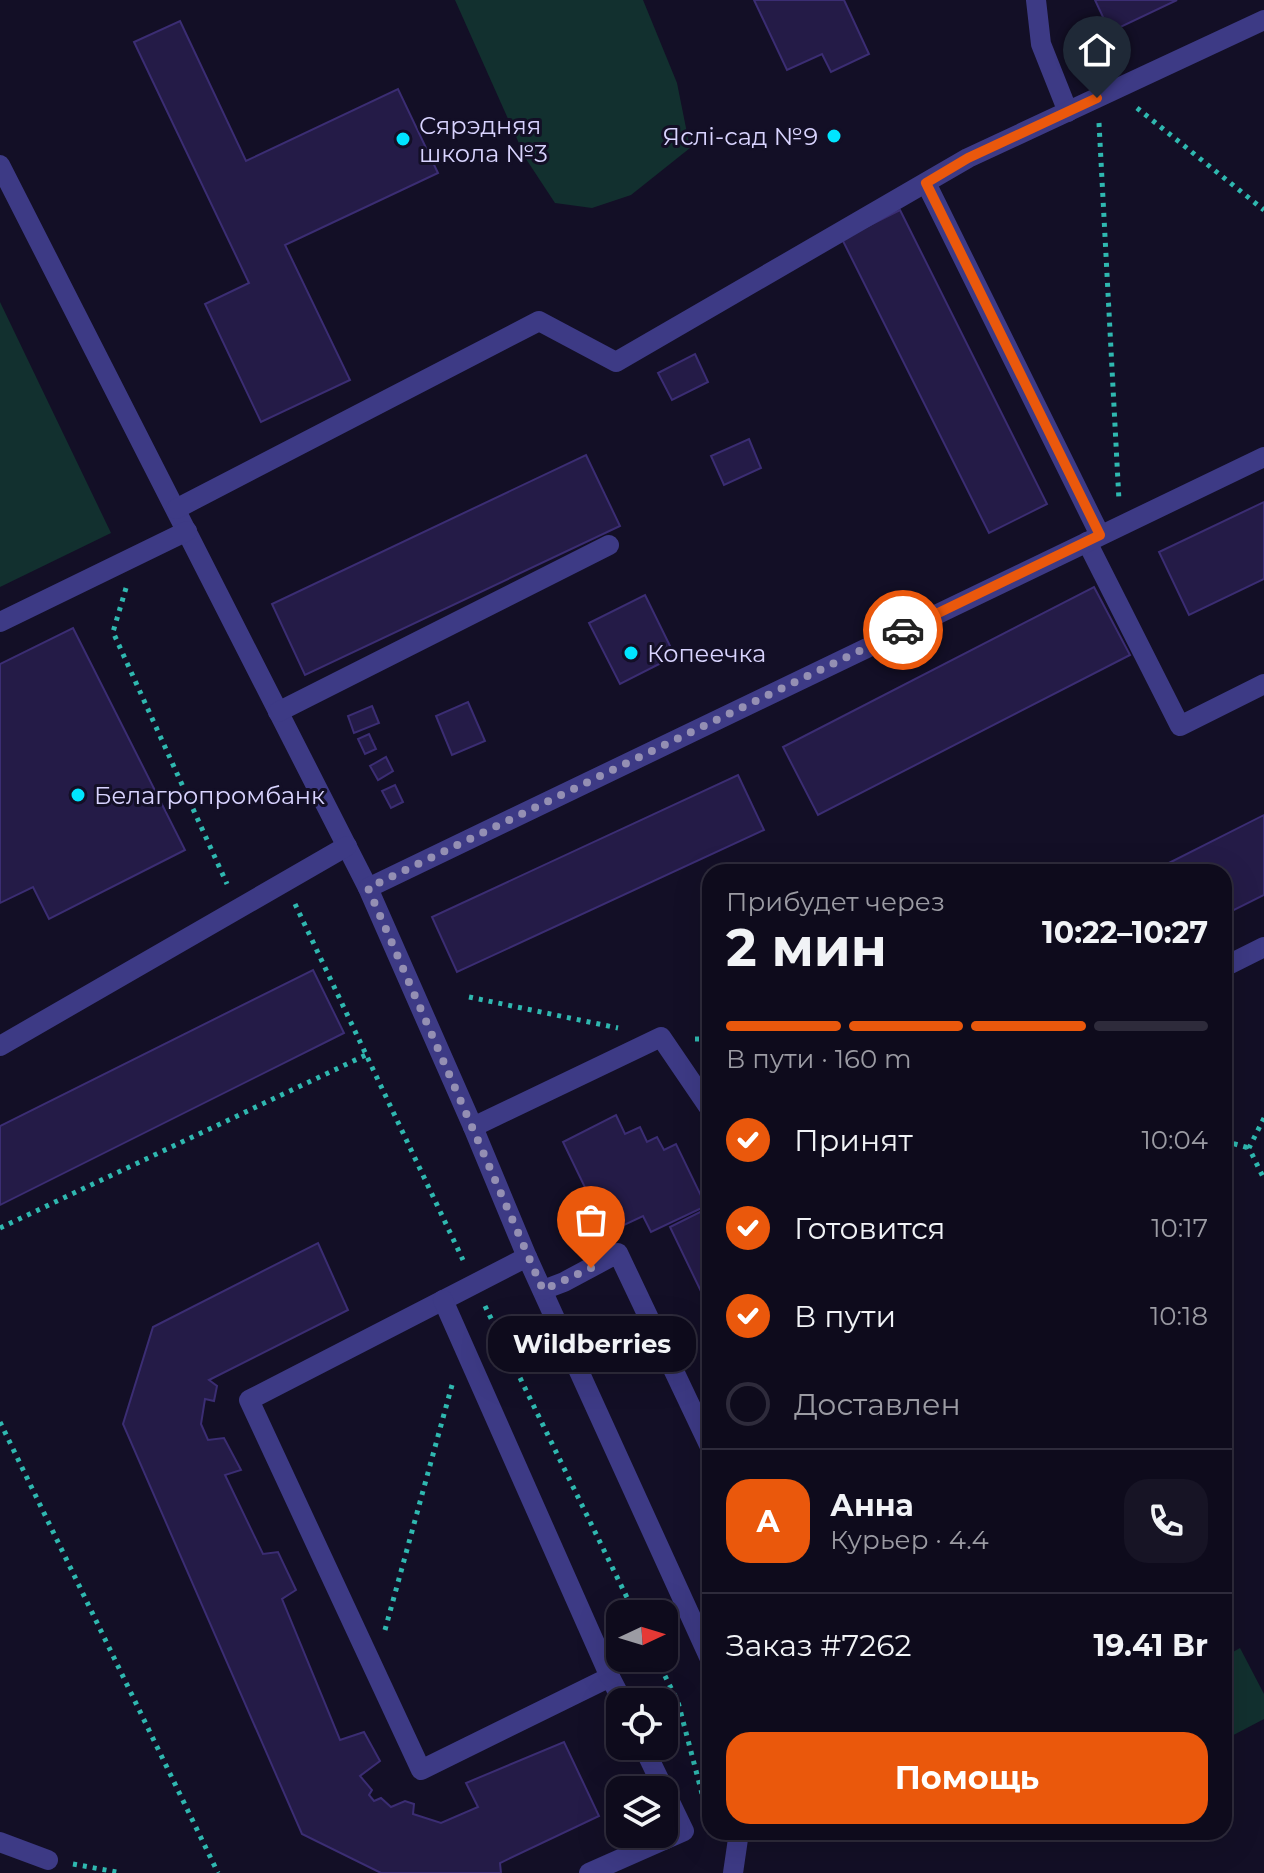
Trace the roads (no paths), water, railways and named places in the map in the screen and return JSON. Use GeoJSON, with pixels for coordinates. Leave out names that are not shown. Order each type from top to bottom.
{"type":"FeatureCollection","features":[{"type":"Feature","properties":{"kind":"street"},"geometry":{"type":"LineString","coordinates":[[1036,0],[1041,44],[1068,112]]}},
{"type":"Feature","properties":{"kind":"street"},"geometry":{"type":"LineString","coordinates":[[176,509],[539,321],[616,362],[968,158],[1264,20]]}},
{"type":"Feature","properties":{"kind":"street"},"geometry":{"type":"LineString","coordinates":[[0,165],[368,888],[527,1257],[702,1641]]}},
{"type":"Feature","properties":{"kind":"street"},"geometry":{"type":"LineString","coordinates":[[926,183],[1180,726],[1264,684]]}},
{"type":"Feature","properties":{"kind":"street"},"geometry":{"type":"LineString","coordinates":[[368,888],[1264,457]]}},
{"type":"Feature","properties":{"kind":"street"},"geometry":{"type":"LineString","coordinates":[[0,622],[187,531]]}},
{"type":"Feature","properties":{"kind":"street"},"geometry":{"type":"LineString","coordinates":[[278,712],[609,545]]}},
{"type":"Feature","properties":{"kind":"street"},"geometry":{"type":"LineString","coordinates":[[0,1046],[347,846]]}},
{"type":"Feature","properties":{"kind":"street"},"geometry":{"type":"LineString","coordinates":[[1232,963],[1264,947]]}},
{"type":"Feature","properties":{"kind":"street"},"geometry":{"type":"LineString","coordinates":[[473,1127],[661,1037],[702,1097]]}},
{"type":"Feature","properties":{"kind":"street"},"geometry":{"type":"LineString","coordinates":[[543,1290],[618,1253],[702,1430]]}},
{"type":"Feature","properties":{"kind":"street"},"geometry":{"type":"LineString","coordinates":[[527,1257],[249,1400],[421,1770],[610,1677]]}},
{"type":"Feature","properties":{"kind":"street"},"geometry":{"type":"LineString","coordinates":[[443,1300],[616,1688]]}},
{"type":"Feature","properties":{"kind":"street"},"geometry":{"type":"LineString","coordinates":[[589,1873],[684,1831],[650,1760]]}},
{"type":"Feature","properties":{"kind":"street"},"geometry":{"type":"LineString","coordinates":[[733,1873],[738,1840]]}},
{"type":"Feature","properties":{"kind":"street"},"geometry":{"type":"LineString","coordinates":[[0,1842],[48,1860]]}},
{"type":"Feature","properties":{"kind":"place","name":"Яслі-сад №9"},"geometry":{"type":"Point","coordinates":[834,136]}},
{"type":"Feature","properties":{"kind":"place","name":"Сярэдняя школа №3"},"geometry":{"type":"Point","coordinates":[403,139]}},
{"type":"Feature","properties":{"kind":"place","name":"Копеечка"},"geometry":{"type":"Point","coordinates":[631,653]}},
{"type":"Feature","properties":{"kind":"place","name":"Белагропромбанк"},"geometry":{"type":"Point","coordinates":[78,795]}},
{"type":"Feature","properties":{"kind":"place","name":"Wildberries"},"geometry":{"type":"Point","coordinates":[591,1268]}}]}
